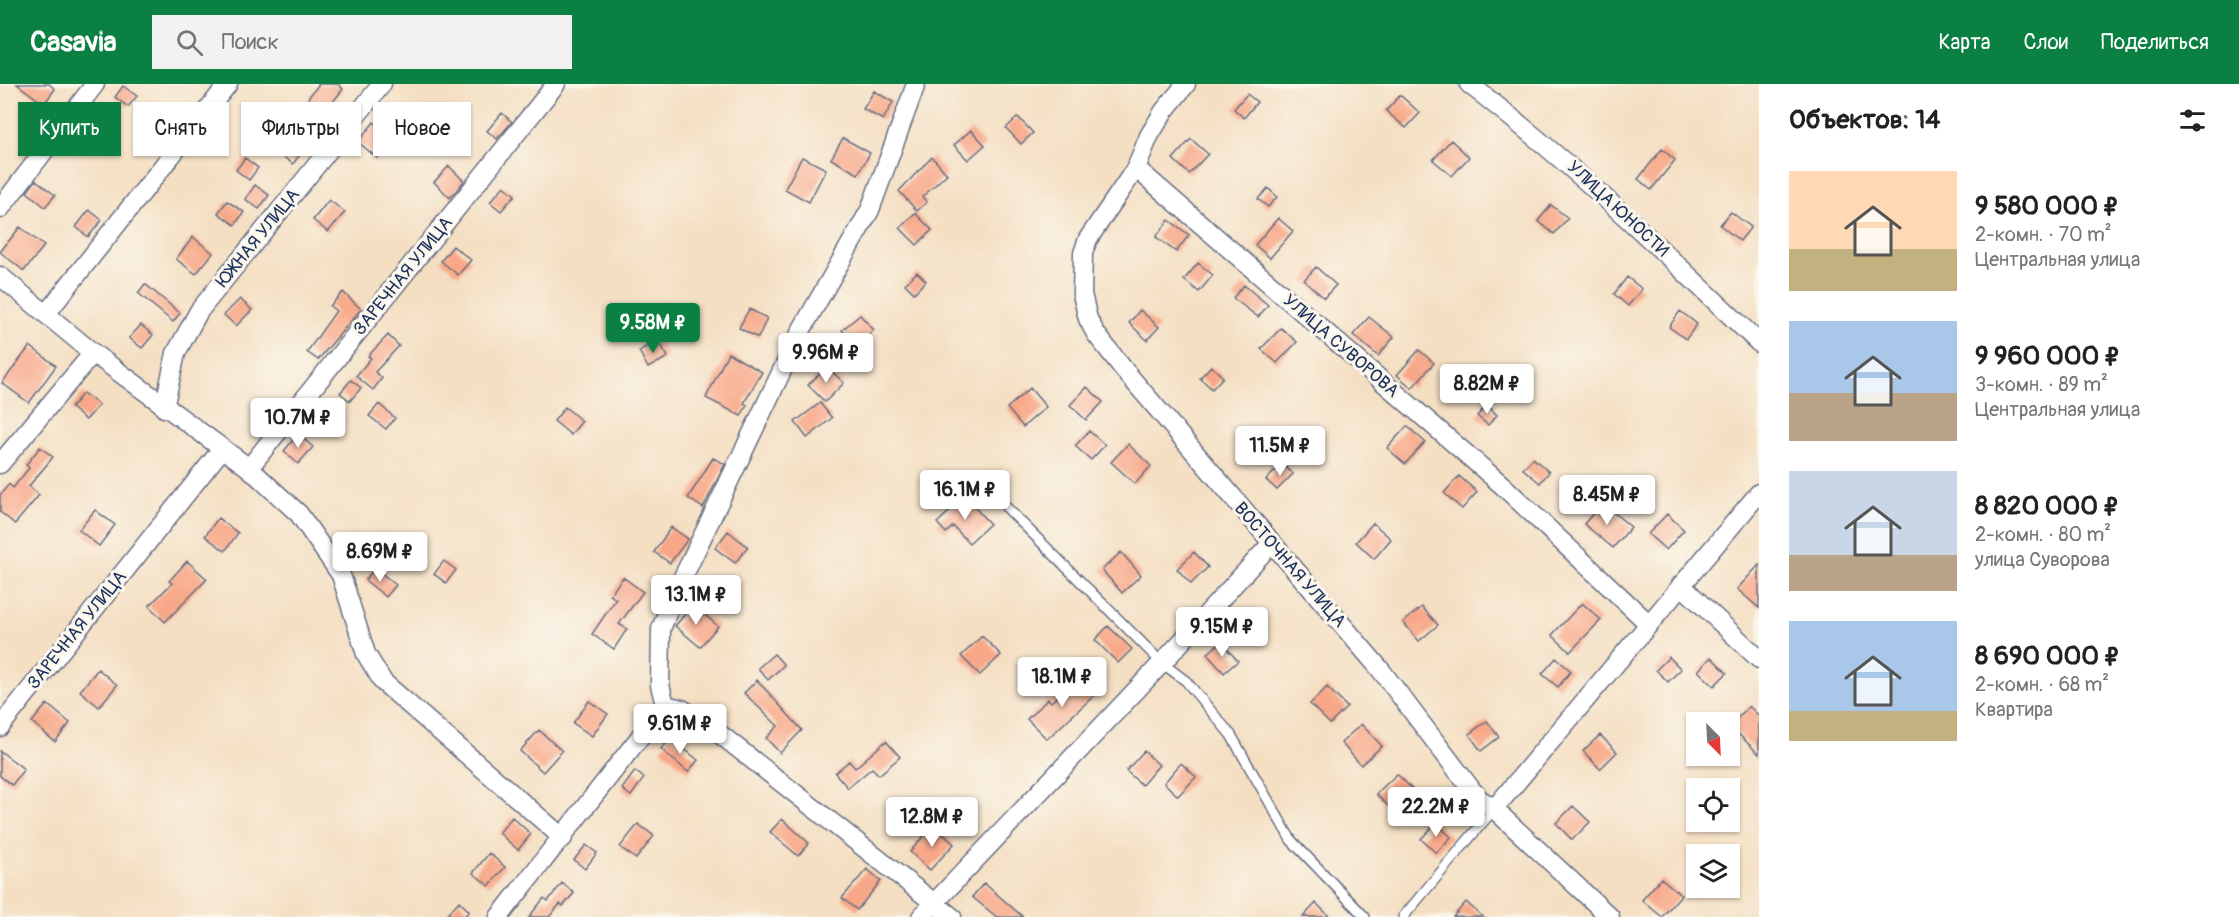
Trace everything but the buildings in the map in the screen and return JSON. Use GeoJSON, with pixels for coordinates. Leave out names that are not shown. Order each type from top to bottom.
{"type":"FeatureCollection","features":[{"type":"Feature","properties":{"kind":"street"},"geometry":{"type":"LineString","coordinates":[[0,209],[95,84]]}},
{"type":"Feature","properties":{"kind":"street"},"geometry":{"type":"LineString","coordinates":[[46,314],[228,84]]}},
{"type":"Feature","properties":{"kind":"street","name":"ЮЖНАЯ УЛИЦА"},"geometry":{"type":"LineString","coordinates":[[164,408],[176,353],[199,311],[382,84]]}},
{"type":"Feature","properties":{"kind":"street","name":"ЗАРЕЧНАЯ УЛИЦА"},"geometry":{"type":"LineString","coordinates":[[249,468],[556,84]]}},
{"type":"Feature","properties":{"kind":"street"},"geometry":{"type":"LineString","coordinates":[[665,705],[660,685],[661,629],[673,598],[802,329],[870,210],[916,84]]}},
{"type":"Feature","properties":{"kind":"street","name":"ВОСТОЧНАЯ УЛИЦА"},"geometry":{"type":"LineString","coordinates":[[1186,84],[1164,111],[1149,136],[1136,168],[1088,239],[1083,253],[1082,294],[1088,319],[1096,334],[1125,371],[1380,669],[1478,798],[1494,809],[1610,917]]}},
{"type":"Feature","properties":{"kind":"street","name":"УЛИЦА ЮНОСТИ"},"geometry":{"type":"LineString","coordinates":[[1469,84],[1543,141],[1759,343]]}},
{"type":"Feature","properties":{"kind":"street","name":"УЛИЦА СУВОРОВА"},"geometry":{"type":"LineString","coordinates":[[1136,168],[1502,485],[1649,624]]}},
{"type":"Feature","properties":{"kind":"street"},"geometry":{"type":"LineString","coordinates":[[0,276],[164,408],[249,468],[299,514],[341,575],[366,654],[383,682],[563,838]]}},
{"type":"Feature","properties":{"kind":"street"},"geometry":{"type":"LineString","coordinates":[[0,464],[93,353]]}},
{"type":"Feature","properties":{"kind":"street","name":"ЗАРЕЧНАЯ УЛИЦА"},"geometry":{"type":"LineString","coordinates":[[0,727],[222,449]]}},
{"type":"Feature","properties":{"kind":"street"},"geometry":{"type":"LineString","coordinates":[[1494,809],[1759,493]]}},
{"type":"Feature","properties":{"kind":"street"},"geometry":{"type":"LineString","coordinates":[[921,917],[933,901],[1162,663],[1271,544]]}},
{"type":"Feature","properties":{"kind":"street"},"geometry":{"type":"LineString","coordinates":[[1681,585],[1759,659]]}},
{"type":"Feature","properties":{"kind":"street"},"geometry":{"type":"LineString","coordinates":[[499,917],[665,705]]}},
{"type":"Feature","properties":{"kind":"street"},"geometry":{"type":"LineString","coordinates":[[665,705],[682,709],[707,724],[952,917]]}},
{"type":"Feature","properties":{"kind":"lane"},"geometry":{"type":"LineString","coordinates":[[1005,506],[1162,663],[1186,681],[1231,735],[1291,840],[1365,917]]}},
{"type":"Feature","properties":{"kind":"lane"},"geometry":{"type":"LineString","coordinates":[[1403,917],[1494,809]]}}]}
